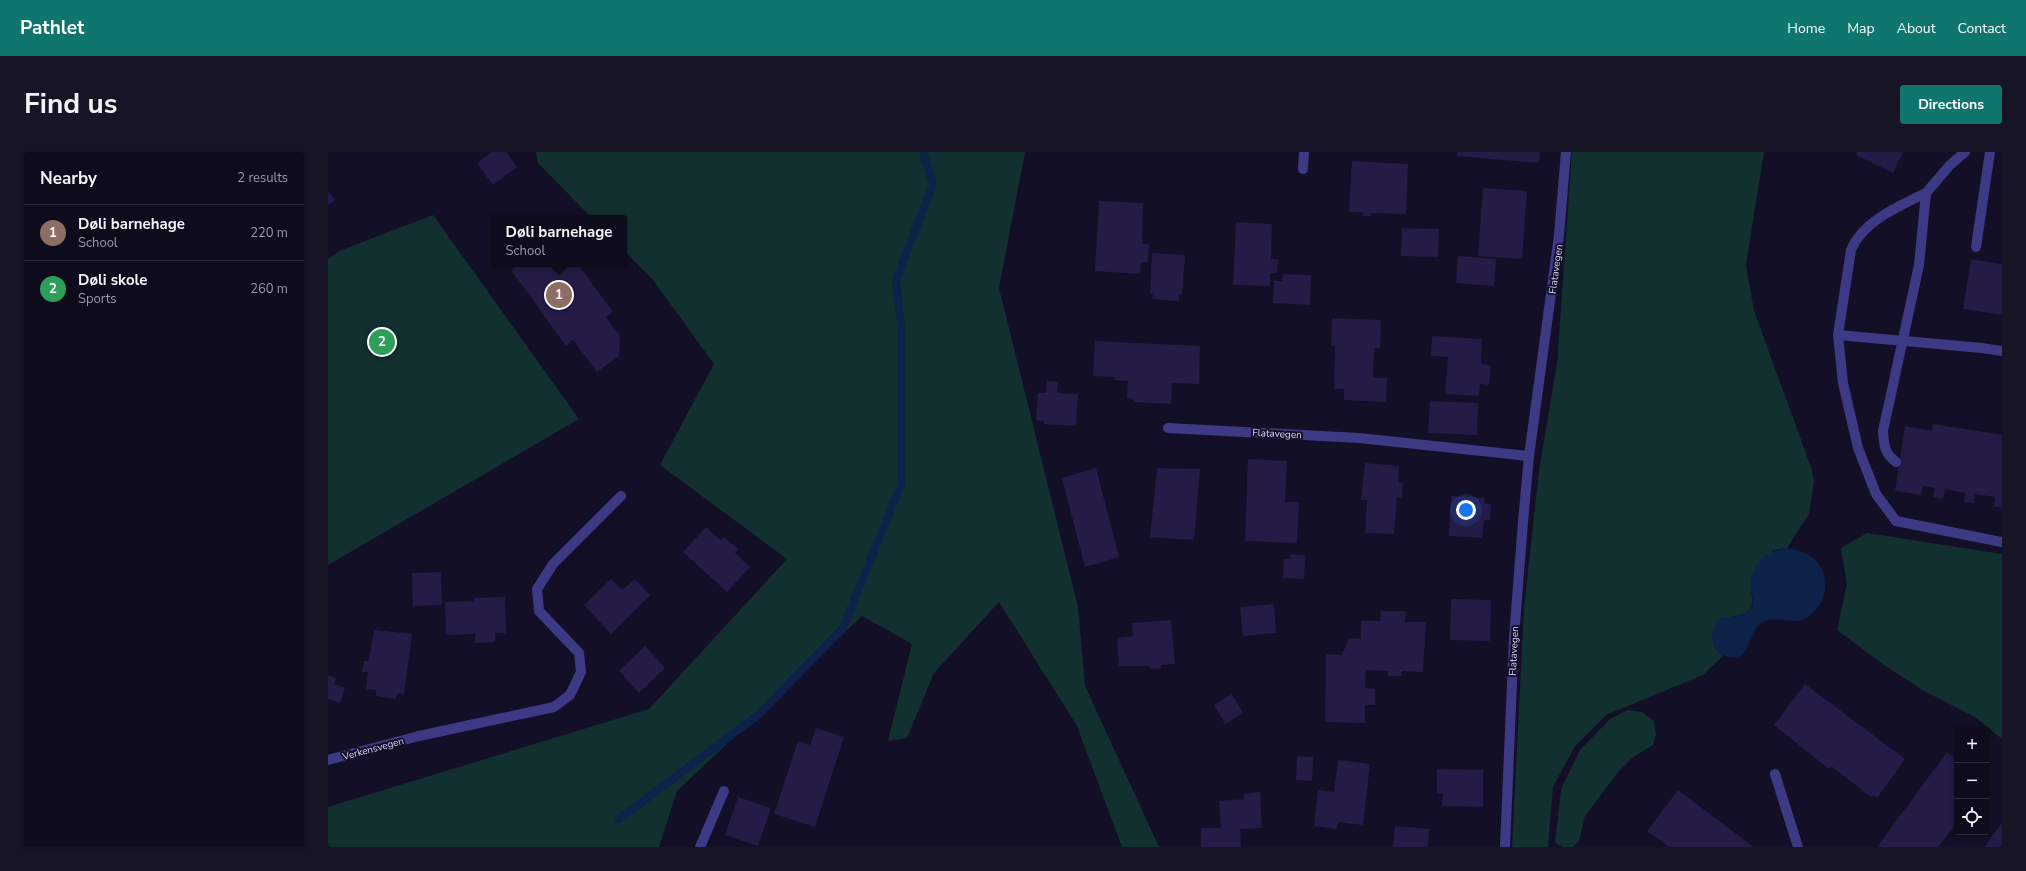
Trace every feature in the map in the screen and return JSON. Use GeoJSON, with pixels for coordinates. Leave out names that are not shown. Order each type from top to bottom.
{"type":"FeatureCollection","features":[{"type":"Feature","properties":{"kind":"street"},"geometry":{"type":"LineString","coordinates":[[1303,169],[1304,152]]}},
{"type":"Feature","properties":{"kind":"street","name":"Flatavegen"},"geometry":{"type":"LineString","coordinates":[[1505,847],[1514,636],[1529,456],[1559,235],[1566,152]]}},
{"type":"Feature","properties":{"kind":"street"},"geometry":{"type":"LineString","coordinates":[[1965,152],[1950,165],[1926,193],[1893,209],[1861,233],[1855,240],[1851,250],[1838,334],[1843,383],[1858,448],[1876,494],[1896,521],[2002,542]]}},
{"type":"Feature","properties":{"kind":"street"},"geometry":{"type":"LineString","coordinates":[[1976,247],[1990,152]]}},
{"type":"Feature","properties":{"kind":"street"},"geometry":{"type":"LineString","coordinates":[[1896,462],[1888,456],[1884,446],[1883,431],[1919,265],[1926,193]]}},
{"type":"Feature","properties":{"kind":"street"},"geometry":{"type":"LineString","coordinates":[[1838,334],[1872,339],[1903,340],[2002,351]]}},
{"type":"Feature","properties":{"kind":"street","name":"Flatavegen"},"geometry":{"type":"LineString","coordinates":[[1168,428],[1359,438],[1529,456]]}},
{"type":"Feature","properties":{"kind":"street","name":"Verkensvegen"},"geometry":{"type":"LineString","coordinates":[[328,760],[419,736],[554,707],[570,695],[581,672],[579,653],[539,611],[537,589],[553,564],[620,496]]}},
{"type":"Feature","properties":{"kind":"street"},"geometry":{"type":"LineString","coordinates":[[1775,774],[1798,847]]}},
{"type":"Feature","properties":{"kind":"street"},"geometry":{"type":"LineString","coordinates":[[700,847],[724,791]]}},
{"type":"Feature","properties":{"kind":"green space"},"geometry":{"type":"Polygon","coordinates":[[[536,152],[1025,152],[999,288],[1078,607],[1085,686],[1159,847],[1122,847],[1077,726],[999,602],[934,673],[907,738],[888,741],[912,644],[862,616],[677,791],[659,847],[328,847],[328,807],[649,709],[787,559],[660,465],[714,364],[653,280],[627,254],[627,215],[589,215],[538,163],[536,152]]]}},
{"type":"Feature","properties":{"kind":"green space"},"geometry":{"type":"Polygon","coordinates":[[[1572,152],[1764,152],[1746,265],[1754,311],[1812,470],[1814,481],[1809,514],[1787,548],[1773,550],[1751,591],[1752,606],[1748,612],[1733,616],[1713,645],[1723,656],[1703,675],[1606,715],[1575,746],[1553,787],[1548,847],[1512,847],[1524,608],[1539,471],[1557,364],[1572,152]]]}},
{"type":"Feature","properties":{"kind":"green space"},"geometry":{"type":"Polygon","coordinates":[[[433,215],[579,419],[328,565],[328,259],[339,251],[433,215]]]}},
{"type":"Feature","properties":{"kind":"green space"},"geometry":{"type":"Polygon","coordinates":[[[1867,533],[2002,554],[2002,739],[1990,729],[1990,727],[1987,727],[1975,717],[1924,691],[1884,665],[1837,630],[1847,584],[1841,548],[1867,533]]]}},
{"type":"Feature","properties":{"kind":"green space"},"geometry":{"type":"Polygon","coordinates":[[[1628,710],[1642,712],[1654,721],[1656,735],[1653,745],[1632,758],[1618,772],[1585,816],[1579,841],[1573,847],[1563,847],[1555,843],[1561,789],[1580,750],[1610,719],[1628,710]]]}},
{"type":"Feature","properties":{"kind":"water"},"geometry":{"type":"Polygon","coordinates":[[[1787,548],[1809,555],[1820,566],[1824,575],[1825,584],[1824,596],[1821,603],[1809,616],[1803,619],[1790,621],[1776,619],[1763,622],[1758,626],[1748,646],[1740,656],[1733,658],[1721,654],[1715,647],[1712,640],[1712,632],[1717,620],[1748,612],[1753,604],[1751,581],[1755,567],[1765,556],[1772,552],[1787,548]]]}},
{"type":"Feature","properties":{"kind":"building"},"geometry":{"type":"Polygon","coordinates":[[[492,152],[506,152],[517,167],[493,185],[477,163],[492,152]]]}},
{"type":"Feature","properties":{"kind":"building"},"geometry":{"type":"Polygon","coordinates":[[[1458,152],[1540,152],[1539,163],[1457,156],[1458,152]]]}},
{"type":"Feature","properties":{"kind":"building"},"geometry":{"type":"Polygon","coordinates":[[[1857,152],[1903,152],[1893,173],[1856,155],[1857,152]]]}},
{"type":"Feature","properties":{"kind":"building"},"geometry":{"type":"Polygon","coordinates":[[[1352,161],[1408,164],[1406,214],[1371,213],[1371,216],[1363,216],[1363,212],[1349,212],[1352,161]]]}},
{"type":"Feature","properties":{"kind":"building"},"geometry":{"type":"Polygon","coordinates":[[[1483,188],[1527,191],[1522,259],[1478,256],[1483,188]]]}},
{"type":"Feature","properties":{"kind":"building"},"geometry":{"type":"Polygon","coordinates":[[[328,191],[335,200],[328,205],[328,191]]]}},
{"type":"Feature","properties":{"kind":"building"},"geometry":{"type":"Polygon","coordinates":[[[1099,201],[1143,203],[1142,244],[1149,244],[1148,262],[1141,262],[1140,274],[1095,271],[1099,201]]]}},
{"type":"Feature","properties":{"kind":"building"},"geometry":{"type":"Polygon","coordinates":[[[1236,222],[1272,224],[1271,259],[1278,259],[1277,273],[1270,273],[1270,286],[1233,285],[1236,222]]]}},
{"type":"Feature","properties":{"kind":"building"},"geometry":{"type":"Polygon","coordinates":[[[1402,228],[1439,229],[1438,257],[1401,256],[1402,228]]]}},
{"type":"Feature","properties":{"kind":"building"},"geometry":{"type":"Polygon","coordinates":[[[1152,253],[1185,255],[1182,295],[1179,295],[1179,301],[1152,299],[1153,294],[1150,294],[1152,253]]]}},
{"type":"Feature","properties":{"kind":"building"},"geometry":{"type":"Polygon","coordinates":[[[1458,256],[1496,259],[1494,286],[1456,283],[1458,256]]]}},
{"type":"Feature","properties":{"kind":"building"},"geometry":{"type":"Polygon","coordinates":[[[1971,259],[2002,264],[2002,315],[1963,309],[1971,259]]]}},
{"type":"Feature","properties":{"kind":"building"},"geometry":{"type":"Polygon","coordinates":[[[514,267],[580,267],[613,312],[606,317],[620,336],[619,356],[597,372],[573,340],[566,346],[511,270],[514,267]]]}},
{"type":"Feature","properties":{"kind":"building"},"geometry":{"type":"Polygon","coordinates":[[[1283,274],[1311,275],[1310,305],[1273,303],[1274,281],[1282,281],[1283,274]]]}},
{"type":"Feature","properties":{"kind":"building"},"geometry":{"type":"Polygon","coordinates":[[[1332,318],[1381,320],[1380,348],[1374,348],[1373,378],[1387,378],[1386,402],[1344,400],[1344,389],[1334,389],[1335,346],[1331,345],[1332,318]]]}},
{"type":"Feature","properties":{"kind":"building"},"geometry":{"type":"Polygon","coordinates":[[[1432,336],[1482,339],[1481,364],[1491,365],[1489,385],[1480,384],[1479,396],[1445,394],[1448,357],[1431,356],[1432,336]]]}},
{"type":"Feature","properties":{"kind":"building"},"geometry":{"type":"Polygon","coordinates":[[[1095,341],[1200,346],[1199,384],[1172,383],[1171,404],[1134,402],[1134,399],[1127,398],[1128,381],[1114,380],[1115,377],[1093,376],[1095,341]]]}},
{"type":"Feature","properties":{"kind":"building"},"geometry":{"type":"Polygon","coordinates":[[[1047,381],[1058,382],[1057,393],[1078,394],[1076,426],[1044,424],[1044,421],[1036,420],[1038,393],[1046,393],[1047,381]]]}},
{"type":"Feature","properties":{"kind":"building"},"geometry":{"type":"Polygon","coordinates":[[[1430,401],[1478,403],[1477,435],[1428,433],[1430,401]]]}},
{"type":"Feature","properties":{"kind":"building"},"geometry":{"type":"Polygon","coordinates":[[[1933,424],[2002,435],[2002,508],[1994,506],[1995,497],[1975,494],[1974,503],[1964,502],[1965,493],[1945,489],[1943,499],[1933,497],[1935,488],[1923,486],[1921,495],[1895,491],[1905,426],[1932,431],[1933,424]]]}},
{"type":"Feature","properties":{"kind":"building"},"geometry":{"type":"Polygon","coordinates":[[[1248,459],[1287,461],[1285,502],[1299,502],[1297,543],[1245,541],[1248,459]]]}},
{"type":"Feature","properties":{"kind":"building"},"geometry":{"type":"Polygon","coordinates":[[[1365,463],[1399,466],[1398,483],[1403,483],[1402,497],[1397,498],[1394,534],[1365,533],[1367,500],[1361,500],[1365,463]]]}},
{"type":"Feature","properties":{"kind":"building"},"geometry":{"type":"Polygon","coordinates":[[[1096,468],[1119,557],[1085,567],[1062,478],[1096,468]]]}},
{"type":"Feature","properties":{"kind":"building"},"geometry":{"type":"Polygon","coordinates":[[[1157,468],[1200,469],[1194,540],[1150,537],[1157,468]]]}},
{"type":"Feature","properties":{"kind":"building"},"geometry":{"type":"Polygon","coordinates":[[[1451,496],[1485,498],[1484,503],[1491,504],[1490,520],[1484,520],[1482,538],[1449,536],[1451,496]]]}},
{"type":"Feature","properties":{"kind":"building"},"geometry":{"type":"Polygon","coordinates":[[[706,527],[720,540],[724,537],[738,549],[735,553],[750,567],[727,592],[683,552],[706,527]]]}},
{"type":"Feature","properties":{"kind":"building"},"geometry":{"type":"Polygon","coordinates":[[[1291,554],[1305,555],[1304,579],[1283,578],[1284,559],[1290,559],[1291,554]]]}},
{"type":"Feature","properties":{"kind":"building"},"geometry":{"type":"Polygon","coordinates":[[[441,572],[442,605],[413,606],[412,573],[441,572]]]}},
{"type":"Feature","properties":{"kind":"building"},"geometry":{"type":"Polygon","coordinates":[[[611,579],[622,590],[635,579],[650,595],[611,634],[584,605],[611,579]]]}},
{"type":"Feature","properties":{"kind":"building"},"geometry":{"type":"Polygon","coordinates":[[[505,597],[506,633],[495,633],[495,642],[475,643],[475,634],[446,635],[445,602],[474,601],[474,598],[505,597]]]}},
{"type":"Feature","properties":{"kind":"building"},"geometry":{"type":"Polygon","coordinates":[[[1451,599],[1491,600],[1490,641],[1450,640],[1451,599]]]}},
{"type":"Feature","properties":{"kind":"building"},"geometry":{"type":"Polygon","coordinates":[[[1274,604],[1276,633],[1243,636],[1240,607],[1274,604]]]}},
{"type":"Feature","properties":{"kind":"building"},"geometry":{"type":"Polygon","coordinates":[[[1381,611],[1406,611],[1405,622],[1426,622],[1423,672],[1402,671],[1402,676],[1388,676],[1388,671],[1366,670],[1365,688],[1375,689],[1375,705],[1365,705],[1365,723],[1325,722],[1326,654],[1342,655],[1349,638],[1361,639],[1361,621],[1380,621],[1381,611]]]}},
{"type":"Feature","properties":{"kind":"building"},"geometry":{"type":"Polygon","coordinates":[[[1171,620],[1175,664],[1161,665],[1161,668],[1149,669],[1149,666],[1119,666],[1117,638],[1133,636],[1132,623],[1171,620]]]}},
{"type":"Feature","properties":{"kind":"building"},"geometry":{"type":"Polygon","coordinates":[[[374,630],[412,634],[404,694],[397,693],[396,699],[376,696],[376,690],[366,689],[368,672],[362,672],[364,661],[369,661],[374,630]]]}},
{"type":"Feature","properties":{"kind":"building"},"geometry":{"type":"Polygon","coordinates":[[[645,646],[665,668],[639,693],[619,671],[645,646]]]}},
{"type":"Feature","properties":{"kind":"building"},"geometry":{"type":"Polygon","coordinates":[[[328,675],[336,678],[334,684],[345,688],[340,703],[328,699],[328,675]]]}},
{"type":"Feature","properties":{"kind":"building"},"geometry":{"type":"Polygon","coordinates":[[[1805,684],[1905,759],[1877,798],[1873,795],[1871,797],[1831,766],[1829,769],[1774,725],[1805,684]]]}},
{"type":"Feature","properties":{"kind":"building"},"geometry":{"type":"Polygon","coordinates":[[[1232,694],[1243,713],[1225,724],[1214,705],[1232,694]]]}},
{"type":"Feature","properties":{"kind":"building"},"geometry":{"type":"Polygon","coordinates":[[[816,728],[844,737],[815,827],[774,814],[798,741],[810,745],[816,728]]]}},
{"type":"Feature","properties":{"kind":"building"},"geometry":{"type":"Polygon","coordinates":[[[1947,752],[1954,757],[1954,826],[1938,847],[1877,847],[1947,752]]]}},
{"type":"Feature","properties":{"kind":"building"},"geometry":{"type":"Polygon","coordinates":[[[1297,756],[1313,757],[1312,781],[1296,780],[1297,756]]]}},
{"type":"Feature","properties":{"kind":"building"},"geometry":{"type":"Polygon","coordinates":[[[1338,760],[1370,764],[1363,825],[1338,822],[1337,829],[1314,826],[1318,790],[1334,792],[1338,760]]]}},
{"type":"Feature","properties":{"kind":"building"},"geometry":{"type":"Polygon","coordinates":[[[1437,769],[1483,770],[1483,807],[1442,806],[1443,793],[1437,794],[1437,769]]]}},
{"type":"Feature","properties":{"kind":"building"},"geometry":{"type":"Polygon","coordinates":[[[1678,790],[1754,847],[1669,847],[1647,831],[1678,790]]]}},
{"type":"Feature","properties":{"kind":"building"},"geometry":{"type":"Polygon","coordinates":[[[1260,792],[1262,828],[1240,829],[1241,847],[1201,847],[1201,828],[1221,828],[1219,801],[1244,799],[1244,794],[1260,792]]]}},
{"type":"Feature","properties":{"kind":"building"},"geometry":{"type":"Polygon","coordinates":[[[738,797],[771,808],[758,846],[725,835],[738,797]]]}},
{"type":"Feature","properties":{"kind":"building"},"geometry":{"type":"Polygon","coordinates":[[[2002,823],[2002,847],[1984,847],[2002,823]]]}},
{"type":"Feature","properties":{"kind":"building"},"geometry":{"type":"Polygon","coordinates":[[[1395,826],[1429,829],[1428,847],[1393,847],[1395,826]]]}},
{"type":"Feature","properties":{"kind":"waterway"},"geometry":{"type":"LineString","coordinates":[[619,819],[758,715],[843,628],[901,484],[902,337],[896,280],[933,184],[923,152]]}},
{"type":"Feature","properties":{"kind":"place","name":"Døli barnehage"},"geometry":{"type":"Point","coordinates":[559,295]}},
{"type":"Feature","properties":{"kind":"place","name":"Døli skole"},"geometry":{"type":"Point","coordinates":[382,342]}}]}
